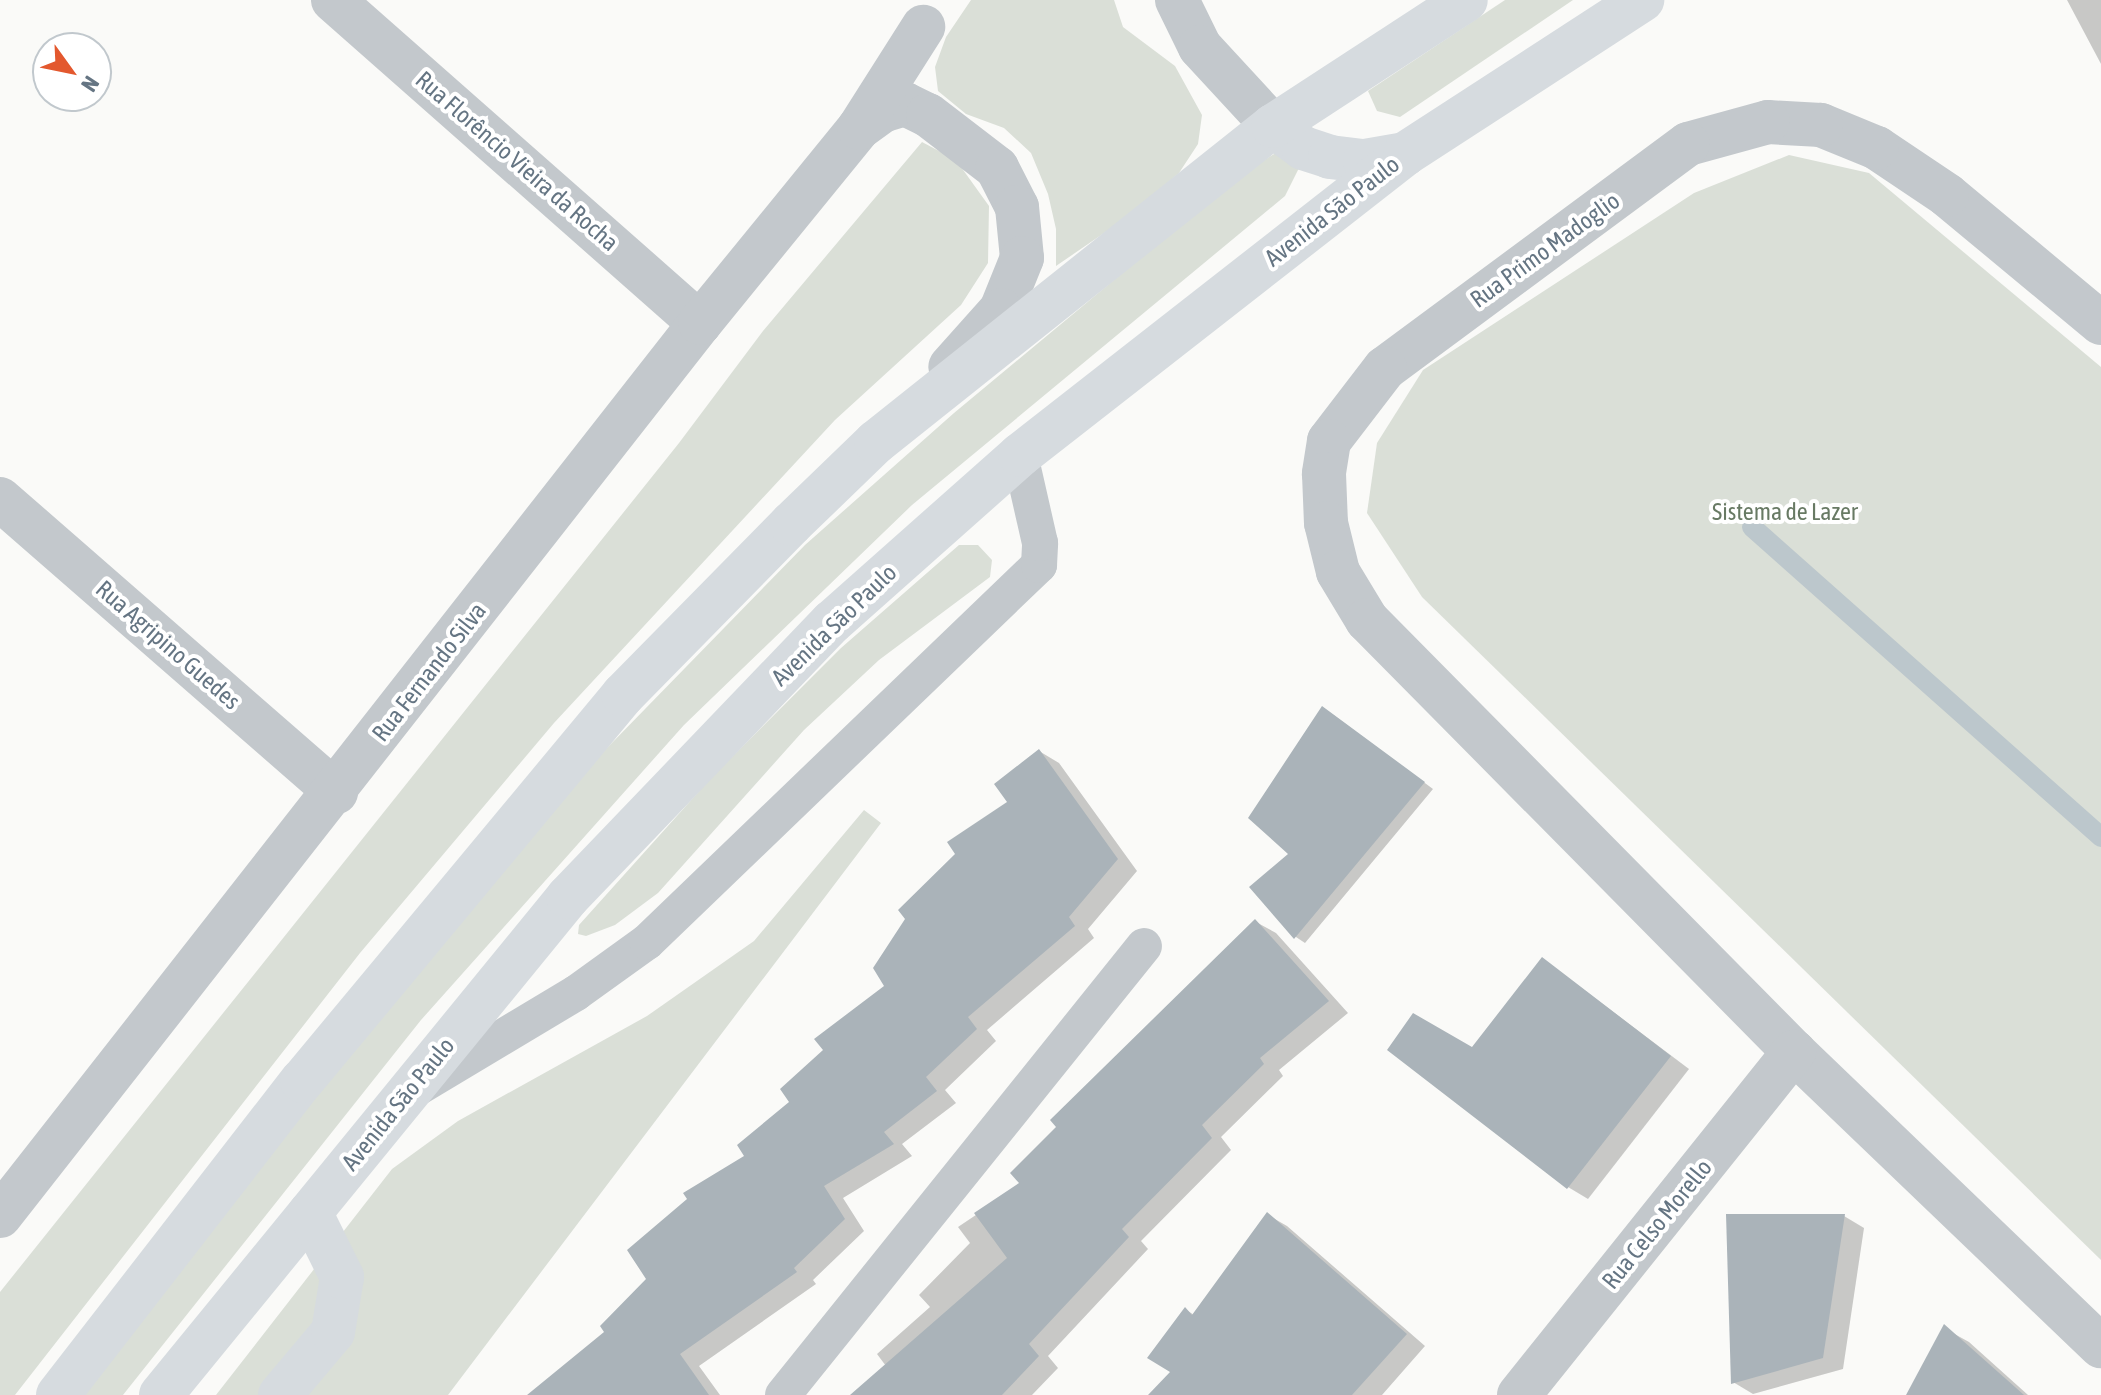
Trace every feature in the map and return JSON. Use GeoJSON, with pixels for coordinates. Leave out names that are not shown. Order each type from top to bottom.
{"type":"FeatureCollection","features":[{"type":"Feature","properties":{"kind":"main road"},"geometry":{"type":"LineString","coordinates":[[58,1395],[302,1081],[623,695],[876,442],[1273,126],[1466,0]]}},
{"type":"Feature","properties":{"kind":"main road","name":"Avenida São Paulo"},"geometry":{"type":"LineString","coordinates":[[161,1395],[568,897],[821,633],[1020,455],[1405,154],[1642,0]]}},
{"type":"Feature","properties":{"kind":"main road"},"geometry":{"type":"LineString","coordinates":[[1273,126],[1303,148],[1330,157],[1365,161],[1405,154]]}},
{"type":"Feature","properties":{"kind":"main road"},"geometry":{"type":"LineString","coordinates":[[280,1395],[333,1332],[338,1305],[342,1277],[310,1212]]}},
{"type":"Feature","properties":{"kind":"street","name":"Rua Florêncio Vieira da Rocha"},"geometry":{"type":"LineString","coordinates":[[333,0],[700,323]]}},
{"type":"Feature","properties":{"kind":"street"},"geometry":{"type":"LineString","coordinates":[[1177,0],[1200,47],[1273,126]]}},
{"type":"Feature","properties":{"kind":"street","name":"Rua Fernando Silva"},"geometry":{"type":"LineString","coordinates":[[928,115],[906,77],[934,14]]}},
{"type":"Feature","properties":{"kind":"street","name":"Rua Fernando Silva"},"geometry":{"type":"LineString","coordinates":[[0,1216],[336,792],[700,323],[859,128],[934,14]]}},
{"type":"Feature","properties":{"kind":"street","name":"Rua Fernando Silva"},"geometry":{"type":"LineString","coordinates":[[859,128],[882,111],[905,104],[928,115]]}},
{"type":"Feature","properties":{"kind":"street"},"geometry":{"type":"LineString","coordinates":[[876,442],[966,353],[1001,310],[1022,258],[1017,207],[997,168],[928,115]]}},
{"type":"Feature","properties":{"kind":"street","name":"Rua Primo Madoglio"},"geometry":{"type":"LineString","coordinates":[[2101,323],[1947,195],[1877,148],[1821,125],[1768,122],[1688,144],[1385,368],[1329,441],[1324,474],[1326,523],[1338,572],[1367,620],[1794,1052],[2101,1346]]}},
{"type":"Feature","properties":{"kind":"street","name":"Rua Agripino Guedes"},"geometry":{"type":"LineString","coordinates":[[0,499],[336,792]]}},
{"type":"Feature","properties":{"kind":"street","name":"Rua Celso Morello"},"geometry":{"type":"LineString","coordinates":[[1519,1395],[1794,1052]]}},
{"type":"Feature","properties":{"kind":"lane"},"geometry":{"type":"LineString","coordinates":[[404,1096],[576,993],[647,942],[1039,565],[1040,543],[1020,455]]}},
{"type":"Feature","properties":{"kind":"lane"},"geometry":{"type":"LineString","coordinates":[[783,1395],[1144,946]]}},
{"type":"Feature","properties":{"kind":"green space"},"geometry":{"type":"Polygon","coordinates":[[[971,0],[1114,0],[1123,27],[1175,66],[1202,115],[1198,144],[1179,173],[1126,218],[1056,266],[1056,229],[1048,194],[1031,153],[1004,128],[966,114],[938,91],[935,67],[946,37],[971,0]]]}},
{"type":"Feature","properties":{"kind":"green space"},"geometry":{"type":"Polygon","coordinates":[[[1505,0],[1573,0],[1400,117],[1377,111],[1368,91],[1505,0]]]}},
{"type":"Feature","properties":{"kind":"green space"},"geometry":{"type":"Polygon","coordinates":[[[922,142],[956,160],[989,206],[988,263],[961,305],[835,420],[554,723],[360,953],[15,1395],[0,1395],[0,1292],[679,443],[763,331],[922,142]]]}},
{"type":"Feature","properties":{"kind":"green space"},"geometry":{"type":"Polygon","coordinates":[[[1282,149],[1299,168],[1285,196],[912,505],[684,725],[421,1020],[123,1395],[78,1395],[418,967],[606,749],[805,545],[954,413],[1239,176],[1282,149]]]}},
{"type":"Feature","properties":{"kind":"green space","name":"Sistema de Lazer"},"geometry":{"type":"Polygon","coordinates":[[[1789,155],[1869,173],[2101,367],[2101,1260],[1422,597],[1367,513],[1377,443],[1423,370],[1694,193],[1789,155]]]}},
{"type":"Feature","properties":{"kind":"green space"},"geometry":{"type":"Polygon","coordinates":[[[959,545],[978,545],[992,560],[990,577],[879,660],[804,730],[658,893],[615,925],[586,936],[578,934],[579,925],[711,778],[841,648],[959,545]]]}},
{"type":"Feature","properties":{"kind":"green space"},"geometry":{"type":"Polygon","coordinates":[[[864,810],[881,823],[448,1395],[216,1395],[392,1169],[458,1121],[647,1016],[754,941],[864,810]]]}},
{"type":"Feature","properties":{"kind":"building"},"geometry":{"type":"Polygon","coordinates":[[[1322,706],[1425,782],[1294,939],[1249,887],[1288,854],[1248,818],[1322,706]]]}},
{"type":"Feature","properties":{"kind":"building"},"geometry":{"type":"Polygon","coordinates":[[[1039,749],[1118,859],[1069,917],[1075,926],[968,1017],[977,1029],[926,1077],[937,1091],[884,1132],[894,1144],[824,1186],[845,1219],[794,1268],[797,1272],[680,1354],[709,1395],[527,1395],[604,1332],[600,1326],[646,1279],[627,1250],[687,1199],[683,1193],[744,1156],[737,1145],[789,1102],[780,1089],[823,1050],[814,1039],[884,986],[873,968],[905,919],[898,910],[955,854],[947,842],[1007,802],[994,784],[1039,749]]]}},
{"type":"Feature","properties":{"kind":"building"},"geometry":{"type":"Polygon","coordinates":[[[1255,919],[1329,1001],[1260,1058],[1264,1064],[1202,1125],[1212,1138],[1122,1229],[1129,1237],[1029,1344],[1039,1356],[1002,1395],[850,1395],[1007,1258],[974,1213],[1019,1183],[1010,1173],[1056,1127],[1050,1120],[1255,919]]]}},
{"type":"Feature","properties":{"kind":"building"},"geometry":{"type":"Polygon","coordinates":[[[1542,957],[1671,1056],[1567,1189],[1387,1050],[1413,1013],[1472,1047],[1542,957]]]}},
{"type":"Feature","properties":{"kind":"building"},"geometry":{"type":"Polygon","coordinates":[[[1267,1212],[1407,1334],[1352,1395],[1148,1395],[1170,1372],[1147,1358],[1185,1307],[1192,1315],[1267,1212]]]}},
{"type":"Feature","properties":{"kind":"building"},"geometry":{"type":"Polygon","coordinates":[[[1726,1214],[1845,1214],[1823,1358],[1731,1384],[1726,1214]]]}},
{"type":"Feature","properties":{"kind":"building"},"geometry":{"type":"Polygon","coordinates":[[[1944,1324],[2024,1395],[1906,1395],[1944,1324]]]}},
{"type":"Feature","properties":{"kind":"waterway"},"geometry":{"type":"LineString","coordinates":[[1752,527],[2101,837]]}}]}
